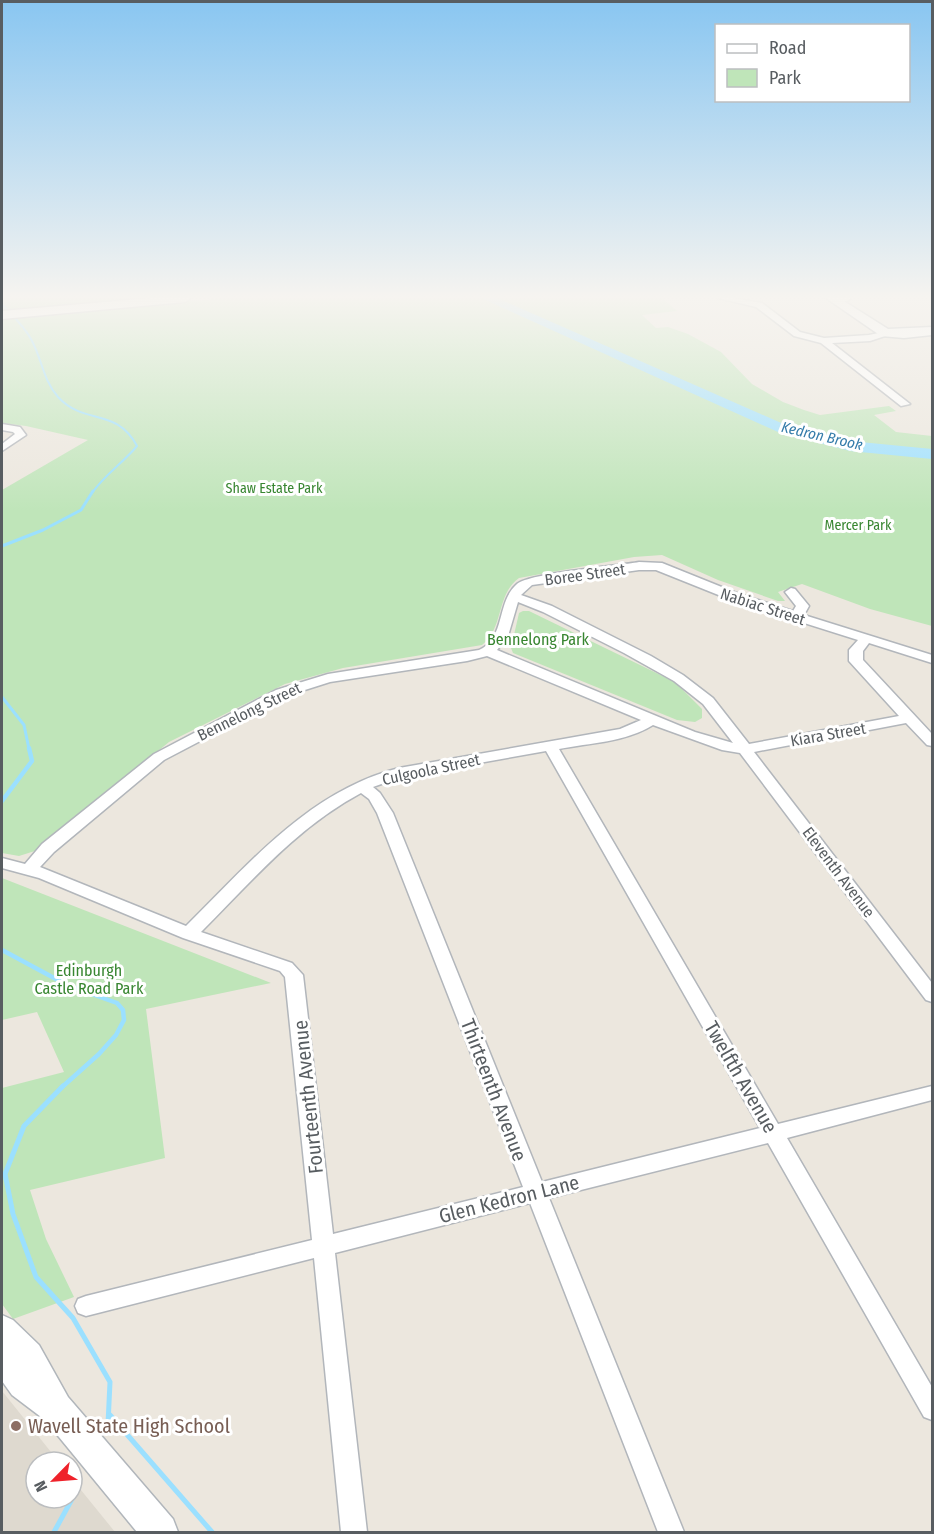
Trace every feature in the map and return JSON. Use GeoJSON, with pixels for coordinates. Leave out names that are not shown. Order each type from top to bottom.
{"type":"FeatureCollection","features":[{"type":"Feature","properties":{"kind":"street"},"geometry":{"type":"LineString","coordinates":[[861,370],[905,404]]}},
{"type":"Feature","properties":{"kind":"street"},"geometry":{"type":"LineString","coordinates":[[2,427],[16,429],[21,435],[2,448]]}},
{"type":"Feature","properties":{"kind":"street","name":"Boree Street"},"geometry":{"type":"LineString","coordinates":[[515,598],[520,588],[529,582],[639,566],[662,567]]}},
{"type":"Feature","properties":{"kind":"street","name":"Nabiac Street"},"geometry":{"type":"LineString","coordinates":[[662,567],[712,589],[933,659]]}},
{"type":"Feature","properties":{"kind":"street"},"geometry":{"type":"LineString","coordinates":[[791,592],[803,606],[796,617]]}},
{"type":"Feature","properties":{"kind":"street"},"geometry":{"type":"LineString","coordinates":[[515,598],[497,643],[487,651],[712,743],[733,749],[746,749]]}},
{"type":"Feature","properties":{"kind":"street","name":"Eleventh Avenue"},"geometry":{"type":"LineString","coordinates":[[515,598],[533,603],[690,684],[719,713],[933,995]]}},
{"type":"Feature","properties":{"kind":"street"},"geometry":{"type":"LineString","coordinates":[[866,639],[855,654],[856,661],[933,742]]}},
{"type":"Feature","properties":{"kind":"street","name":"Bennelong Street"},"geometry":{"type":"LineString","coordinates":[[29,869],[48,848],[159,757],[280,693],[328,678],[467,657],[487,651]]}},
{"type":"Feature","properties":{"kind":"street","name":"Kiara Street"},"geometry":{"type":"LineString","coordinates":[[746,749],[910,718]]}},
{"type":"Feature","properties":{"kind":"street","name":"Culgoola Street"},"geometry":{"type":"LineString","coordinates":[[189,934],[291,832],[306,820],[363,787],[399,773],[630,731],[652,719]]}},
{"type":"Feature","properties":{"kind":"street","name":"Twelfth Avenue"},"geometry":{"type":"LineString","coordinates":[[550,746],[933,1408]]}},
{"type":"Feature","properties":{"kind":"street","name":"Thirteenth Avenue"},"geometry":{"type":"LineString","coordinates":[[363,787],[375,796],[386,813],[671,1533]]}},
{"type":"Feature","properties":{"kind":"street","name":"Fourteenth Avenue"},"geometry":{"type":"LineString","coordinates":[[2,863],[29,869],[189,934],[286,967],[294,975],[354,1533]]}},
{"type":"Feature","properties":{"kind":"street","name":"Glen Kedron Lane"},"geometry":{"type":"LineString","coordinates":[[86,1306],[933,1093]]}},
{"type":"Feature","properties":{"kind":"street"},"geometry":{"type":"LineString","coordinates":[[2,1330],[12,1337],[40,1370],[57,1408]]}},
{"type":"Feature","properties":{"kind":"street"},"geometry":{"type":"LineString","coordinates":[[2,1356],[24,1384],[57,1408],[160,1533]]}},
{"type":"Feature","properties":{"kind":"shaded area","name":"Wavell State High School"},"geometry":{"type":"Polygon","coordinates":[[[2,1391],[49,1450],[24,1450],[24,1510],[84,1510],[84,1494],[115,1532],[2,1532],[2,1391]]]}},
{"type":"Feature","properties":{"kind":"green space","name":"Shaw Estate Park"},"geometry":{"type":"Polygon","coordinates":[[[2,370],[738,370],[752,384],[783,402],[804,410],[820,415],[889,406],[896,411],[874,415],[896,432],[932,436],[932,626],[870,609],[802,584],[778,592],[785,601],[778,601],[718,580],[662,555],[634,557],[519,578],[507,593],[494,630],[482,645],[343,668],[285,684],[169,742],[38,850],[19,856],[2,853],[2,490],[88,440],[2,423],[2,370]]]}},
{"type":"Feature","properties":{"kind":"green space","name":"Bennelong Park"},"geometry":{"type":"Polygon","coordinates":[[[529,611],[675,682],[702,709],[702,718],[695,722],[677,720],[513,653],[511,648],[519,613],[529,611]]]}},
{"type":"Feature","properties":{"kind":"green space","name":"Edinburgh Castle Road Park"},"geometry":{"type":"Polygon","coordinates":[[[2,878],[271,983],[146,1009],[165,1158],[30,1190],[46,1239],[74,1297],[13,1319],[2,1304],[2,1088],[64,1072],[37,1012],[2,1020],[2,878]]]}},
{"type":"Feature","properties":{"kind":"waterway"},"geometry":{"type":"LineString","coordinates":[[44,370],[53,390],[68,406],[120,426],[137,446],[92,493]]}},
{"type":"Feature","properties":{"kind":"waterway","name":"Kedron Brook"},"geometry":{"type":"LineString","coordinates":[[649,370],[783,429],[850,446],[932,454]]}},
{"type":"Feature","properties":{"kind":"waterway"},"geometry":{"type":"LineString","coordinates":[[2,546],[43,530],[81,510],[93,491]]}},
{"type":"Feature","properties":{"kind":"waterway"},"geometry":{"type":"LineString","coordinates":[[2,697],[24,725],[29,749]]}},
{"type":"Feature","properties":{"kind":"waterway"},"geometry":{"type":"LineString","coordinates":[[2,801],[32,761],[29,748]]}},
{"type":"Feature","properties":{"kind":"waterway"},"geometry":{"type":"LineString","coordinates":[[2,950],[69,986],[117,1003],[123,1010],[124,1020],[116,1035],[99,1054],[61,1088]]}},
{"type":"Feature","properties":{"kind":"waterway"},"geometry":{"type":"LineString","coordinates":[[61,1088],[24,1126],[5,1174],[13,1214],[36,1277],[73,1318],[110,1382],[108,1424]]}},
{"type":"Feature","properties":{"kind":"waterway"},"geometry":{"type":"LineString","coordinates":[[110,1415],[212,1532]]}},
{"type":"Feature","properties":{"kind":"waterway"},"geometry":{"type":"LineString","coordinates":[[54,1532],[66,1510]]}},
{"type":"Feature","properties":{"kind":"place","name":"Wavell State High School"},"geometry":{"type":"Point","coordinates":[16,1426]}},
{"type":"Feature","properties":{"kind":"park label","name":"Mercer Park"},"geometry":{"type":"Point","coordinates":[858,525]}}]}
